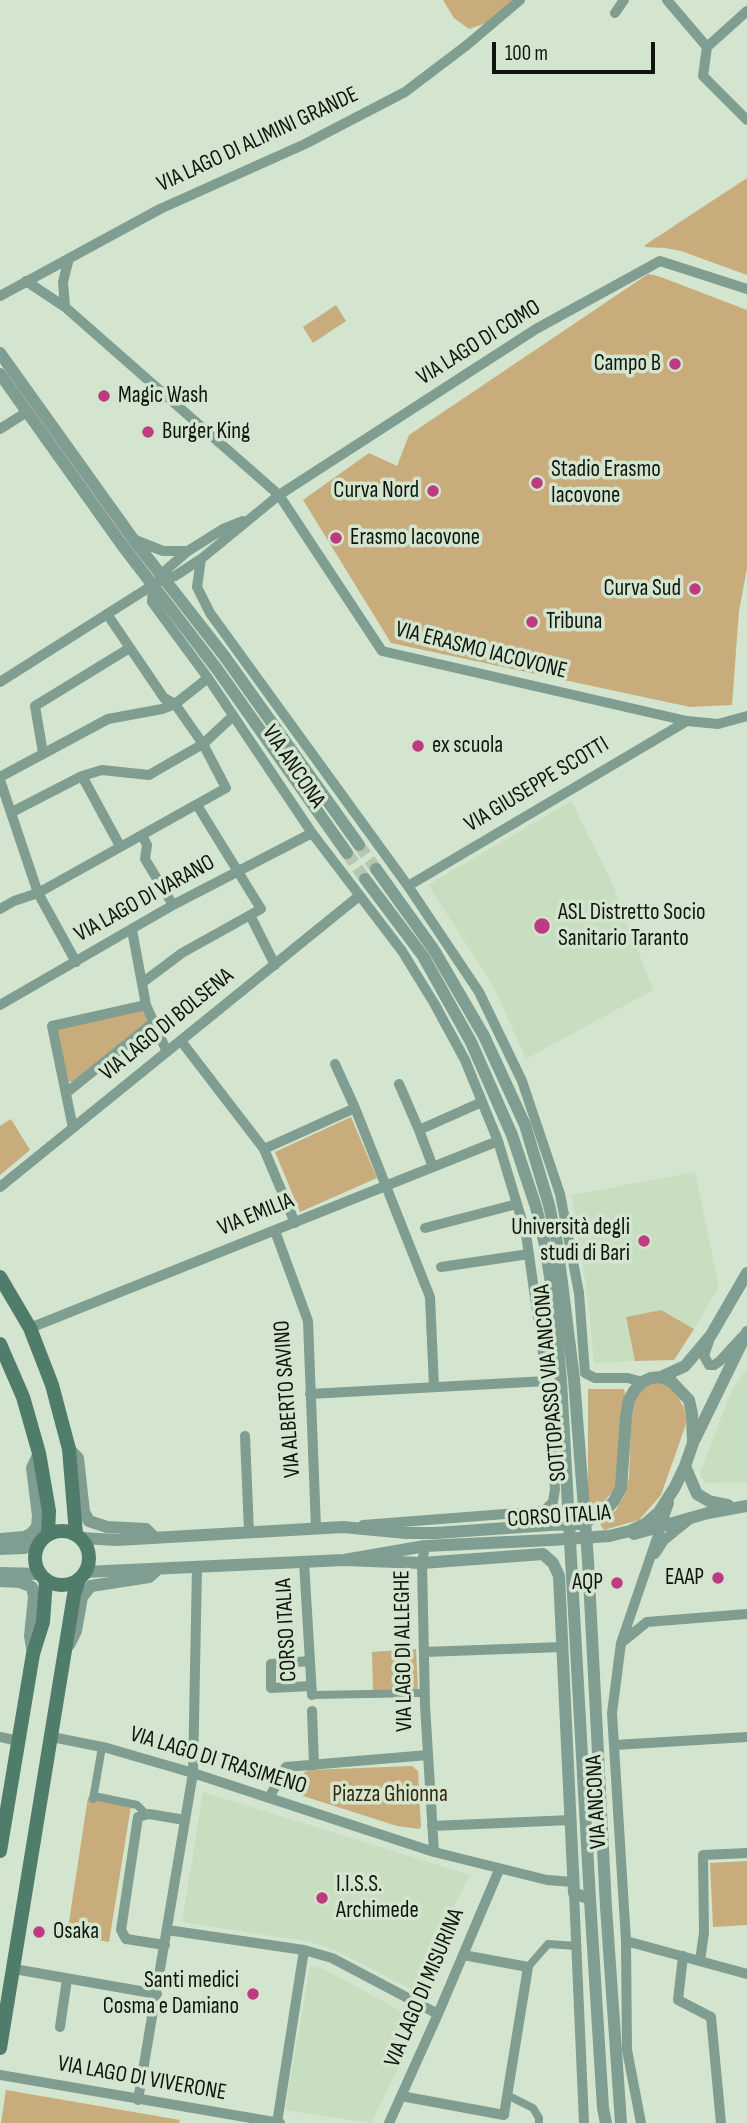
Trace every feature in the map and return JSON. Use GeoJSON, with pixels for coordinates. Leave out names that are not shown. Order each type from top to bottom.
{"type":"FeatureCollection","features":[{"type":"Feature","properties":{"kind":"main road"},"geometry":{"type":"LineString","coordinates":[[0,1277],[30,1328],[52,1385],[69,1449],[78,1536],[89,1554],[85,1579],[74,1595],[0,2048]]}},
{"type":"Feature","properties":{"kind":"main road"},"geometry":{"type":"LineString","coordinates":[[0,1344],[23,1397],[39,1453],[49,1511],[35,1559],[43,1622],[33,1654],[0,1851]]}},
{"type":"Feature","properties":{"kind":"main road"},"geometry":{"type":"LineString","coordinates":[[41,1535],[57,1531],[78,1536]]}},
{"type":"Feature","properties":{"kind":"main road"},"geometry":{"type":"LineString","coordinates":[[39,1581],[57,1585],[85,1579]]}},
{"type":"Feature","properties":{"kind":"street","name":"VIA LAGO DI ALIMINI GRANDE"},"geometry":{"type":"LineString","coordinates":[[0,296],[160,209],[305,144],[405,92],[520,0]]}},
{"type":"Feature","properties":{"kind":"street"},"geometry":{"type":"LineString","coordinates":[[615,13],[624,0]]}},
{"type":"Feature","properties":{"kind":"street"},"geometry":{"type":"LineString","coordinates":[[667,0],[706,47]]}},
{"type":"Feature","properties":{"kind":"street"},"geometry":{"type":"LineString","coordinates":[[747,11],[706,47],[703,76],[747,120]]}},
{"type":"Feature","properties":{"kind":"street"},"geometry":{"type":"LineString","coordinates":[[65,307],[63,282],[69,258]]}},
{"type":"Feature","properties":{"kind":"street","name":"VIA LAGO DI COMO"},"geometry":{"type":"LineString","coordinates":[[0,682],[158,581],[175,576],[201,559],[279,495],[536,329],[660,261],[747,289]]}},
{"type":"Feature","properties":{"kind":"street","name":"VIA ERASMO IACOVONE"},"geometry":{"type":"LineString","coordinates":[[26,281],[65,307],[279,495],[382,651],[687,721],[718,724],[747,716]]}},
{"type":"Feature","properties":{"kind":"street"},"geometry":{"type":"LineString","coordinates":[[0,353],[133,539],[212,677],[347,853]]}},
{"type":"Feature","properties":{"kind":"street"},"geometry":{"type":"LineString","coordinates":[[0,374],[158,581],[225,657],[359,845]]}},
{"type":"Feature","properties":{"kind":"street"},"geometry":{"type":"LineString","coordinates":[[0,429],[27,412]]}},
{"type":"Feature","properties":{"kind":"street","name":"VIA LAGO DI COMO"},"geometry":{"type":"LineString","coordinates":[[158,581],[167,569],[188,551],[223,529],[249,519]]}},
{"type":"Feature","properties":{"kind":"street"},"geometry":{"type":"LineString","coordinates":[[133,539],[163,551],[188,551]]}},
{"type":"Feature","properties":{"kind":"street","name":"VIA ANCONA"},"geometry":{"type":"LineString","coordinates":[[201,559],[197,587],[210,613],[408,886],[479,992],[522,1081],[559,1194],[579,1293],[585,1373],[595,1378],[628,1378],[642,1382]]}},
{"type":"Feature","properties":{"kind":"street"},"geometry":{"type":"LineString","coordinates":[[0,909],[38,893],[226,788],[202,744],[175,704],[164,698],[128,649],[107,614]]}},
{"type":"Feature","properties":{"kind":"street"},"geometry":{"type":"LineString","coordinates":[[43,753],[35,706],[128,649]]}},
{"type":"Feature","properties":{"kind":"street"},"geometry":{"type":"LineString","coordinates":[[225,657],[247,664]]}},
{"type":"Feature","properties":{"kind":"street"},"geometry":{"type":"LineString","coordinates":[[76,962],[38,893],[0,779],[108,719],[175,704],[212,677]]}},
{"type":"Feature","properties":{"kind":"street","name":"VIA ANCONA"},"geometry":{"type":"LineString","coordinates":[[212,677],[233,716],[312,832],[402,951],[434,1003],[465,1060],[498,1141],[526,1234],[547,1381],[555,1489],[553,1502],[544,1511],[343,1527]]}},
{"type":"Feature","properties":{"kind":"street"},"geometry":{"type":"LineString","coordinates":[[12,812],[82,776],[102,770],[149,775],[202,744],[233,716]]}},
{"type":"Feature","properties":{"kind":"street","name":"VIA GIUSEPPE SCOTTI"},"geometry":{"type":"LineString","coordinates":[[408,886],[687,721]]}},
{"type":"Feature","properties":{"kind":"street"},"geometry":{"type":"LineString","coordinates":[[82,776],[120,846]]}},
{"type":"Feature","properties":{"kind":"street"},"geometry":{"type":"LineString","coordinates":[[142,983],[183,953],[261,909],[197,805]]}},
{"type":"Feature","properties":{"kind":"street","name":"VIA LAGO DI VARANO"},"geometry":{"type":"LineString","coordinates":[[0,1005],[173,905],[312,832]]}},
{"type":"Feature","properties":{"kind":"street"},"geometry":{"type":"LineString","coordinates":[[142,835],[148,845],[145,859],[173,905]]}},
{"type":"Feature","properties":{"kind":"street","name":"SOTTOPASSO VIA ANCONA"},"geometry":{"type":"LineString","coordinates":[[376,869],[434,950],[484,1036],[524,1125],[565,1294],[588,1560]]}},
{"type":"Feature","properties":{"kind":"street","name":"SOTTOPASSO VIA ANCONA"},"geometry":{"type":"LineString","coordinates":[[365,879],[423,956],[471,1042],[542,1206],[553,1296],[572,1560]]}},
{"type":"Feature","properties":{"kind":"street","name":"VIA LAGO DI BOLSENA"},"geometry":{"type":"LineString","coordinates":[[0,1186],[359,896]]}},
{"type":"Feature","properties":{"kind":"street"},"geometry":{"type":"LineString","coordinates":[[250,915],[275,965]]}},
{"type":"Feature","properties":{"kind":"street"},"geometry":{"type":"LineString","coordinates":[[132,930],[146,1005],[167,1052]]}},
{"type":"Feature","properties":{"kind":"street"},"geometry":{"type":"LineString","coordinates":[[72,1128],[52,1026],[146,1005]]}},
{"type":"Feature","properties":{"kind":"street"},"geometry":{"type":"LineString","coordinates":[[66,1093],[154,1022]]}},
{"type":"Feature","properties":{"kind":"street"},"geometry":{"type":"LineString","coordinates":[[181,1041],[264,1149],[295,1223]]}},
{"type":"Feature","properties":{"kind":"street"},"geometry":{"type":"LineString","coordinates":[[335,1064],[430,1297],[434,1387]]}},
{"type":"Feature","properties":{"kind":"street"},"geometry":{"type":"LineString","coordinates":[[419,1130],[480,1098],[485,1073]]}},
{"type":"Feature","properties":{"kind":"street"},"geometry":{"type":"LineString","coordinates":[[399,1084],[433,1167]]}},
{"type":"Feature","properties":{"kind":"street"},"geometry":{"type":"LineString","coordinates":[[264,1149],[355,1108]]}},
{"type":"Feature","properties":{"kind":"street","name":"VIA EMILIA"},"geometry":{"type":"LineString","coordinates":[[30,1328],[498,1141]]}},
{"type":"Feature","properties":{"kind":"street"},"geometry":{"type":"LineString","coordinates":[[511,1184],[542,1206],[554,1177]]}},
{"type":"Feature","properties":{"kind":"street"},"geometry":{"type":"LineString","coordinates":[[425,1228],[517,1204]]}},
{"type":"Feature","properties":{"kind":"street","name":"VIA ALBERTO SAVINO"},"geometry":{"type":"LineString","coordinates":[[275,1231],[308,1321],[316,1528]]}},
{"type":"Feature","properties":{"kind":"street"},"geometry":{"type":"LineString","coordinates":[[441,1267],[529,1254]]}},
{"type":"Feature","properties":{"kind":"street"},"geometry":{"type":"LineString","coordinates":[[642,1382],[685,1366],[711,1335],[747,1273]]}},
{"type":"Feature","properties":{"kind":"street"},"geometry":{"type":"LineString","coordinates":[[711,1335],[704,1356],[709,1365],[714,1365],[747,1332]]}},
{"type":"Feature","properties":{"kind":"street"},"geometry":{"type":"LineString","coordinates":[[693,1443],[747,1332]]}},
{"type":"Feature","properties":{"kind":"street","name":"CORSO ITALIA"},"geometry":{"type":"LineString","coordinates":[[85,1579],[158,1569],[344,1560],[425,1546],[609,1536],[630,1531],[645,1524],[659,1512],[675,1487],[693,1443],[689,1400],[672,1382],[661,1377]]}},
{"type":"Feature","properties":{"kind":"street"},"geometry":{"type":"LineString","coordinates":[[310,1394],[547,1381]]}},
{"type":"Feature","properties":{"kind":"street","name":"CORSO ITALIA"},"geometry":{"type":"LineString","coordinates":[[78,1536],[117,1540],[343,1527],[436,1533],[582,1524],[605,1511],[621,1488],[629,1401],[642,1382]]}},
{"type":"Feature","properties":{"kind":"street"},"geometry":{"type":"LineString","coordinates":[[245,1436],[249,1532]]}},
{"type":"Feature","properties":{"kind":"street"},"geometry":{"type":"LineString","coordinates":[[69,1449],[78,1458],[84,1512],[89,1521],[107,1527],[146,1528],[155,1538]]}},
{"type":"Feature","properties":{"kind":"street"},"geometry":{"type":"LineString","coordinates":[[685,1466],[697,1494],[709,1501],[741,1506]]}},
{"type":"Feature","properties":{"kind":"street","name":"VIA ANCONA"},"geometry":{"type":"LineString","coordinates":[[641,2123],[627,2050],[626,1941],[612,1713],[621,1643],[675,1487]]}},
{"type":"Feature","properties":{"kind":"street"},"geometry":{"type":"LineString","coordinates":[[609,1536],[636,1534],[741,1506]]}},
{"type":"Feature","properties":{"kind":"street"},"geometry":{"type":"LineString","coordinates":[[647,1565],[664,1540],[690,1519]]}},
{"type":"Feature","properties":{"kind":"street"},"geometry":{"type":"LineString","coordinates":[[0,1539],[41,1535]]}},
{"type":"Feature","properties":{"kind":"street"},"geometry":{"type":"LineString","coordinates":[[0,1549],[24,1548],[41,1535]]}},
{"type":"Feature","properties":{"kind":"street","name":"VIA LAGO DI ALLEGHE"},"geometry":{"type":"LineString","coordinates":[[425,1546],[422,1563],[425,1693],[432,1826]]}},
{"type":"Feature","properties":{"kind":"street","name":"VIA ANCONA"},"geometry":{"type":"LineString","coordinates":[[344,1560],[422,1563],[543,1554],[553,1563],[559,1576],[574,1888]]}},
{"type":"Feature","properties":{"kind":"street","name":"VIA ANCONA"},"geometry":{"type":"LineString","coordinates":[[572,1560],[590,1899],[606,2123]]}},
{"type":"Feature","properties":{"kind":"street","name":"VIA ANCONA"},"geometry":{"type":"LineString","coordinates":[[588,1560],[621,2123]]}},
{"type":"Feature","properties":{"kind":"street","name":"CORSO ITALIA"},"geometry":{"type":"LineString","coordinates":[[304,1562],[311,1691]]}},
{"type":"Feature","properties":{"kind":"street"},"geometry":{"type":"LineString","coordinates":[[138,2100],[193,1773],[197,1567]]}},
{"type":"Feature","properties":{"kind":"street"},"geometry":{"type":"LineString","coordinates":[[0,1573],[39,1581]]}},
{"type":"Feature","properties":{"kind":"street"},"geometry":{"type":"LineString","coordinates":[[0,1581],[39,1581]]}},
{"type":"Feature","properties":{"kind":"street"},"geometry":{"type":"LineString","coordinates":[[621,1643],[647,1622],[747,1614]]}},
{"type":"Feature","properties":{"kind":"street"},"geometry":{"type":"LineString","coordinates":[[424,1652],[562,1647]]}},
{"type":"Feature","properties":{"kind":"street"},"geometry":{"type":"LineString","coordinates":[[310,1661],[271,1664],[271,1688],[425,1693]]}},
{"type":"Feature","properties":{"kind":"street","name":"CORSO ITALIA"},"geometry":{"type":"LineString","coordinates":[[312,1711],[314,1765]]}},
{"type":"Feature","properties":{"kind":"street"},"geometry":{"type":"LineString","coordinates":[[0,1737],[19,1741]]}},
{"type":"Feature","properties":{"kind":"street","name":"VIA LAGO DI TRASIMENO"},"geometry":{"type":"LineString","coordinates":[[52,1737],[102,1747],[193,1773],[434,1852],[574,1888]]}},
{"type":"Feature","properties":{"kind":"street"},"geometry":{"type":"LineString","coordinates":[[615,1745],[747,1737]]}},
{"type":"Feature","properties":{"kind":"street"},"geometry":{"type":"LineString","coordinates":[[102,1747],[94,1797],[138,1805],[146,1815]]}},
{"type":"Feature","properties":{"kind":"street"},"geometry":{"type":"LineString","coordinates":[[269,1798],[286,1767],[428,1755]]}},
{"type":"Feature","properties":{"kind":"street"},"geometry":{"type":"LineString","coordinates":[[434,1852],[432,1826],[571,1817],[585,1793]]}},
{"type":"Feature","properties":{"kind":"street"},"geometry":{"type":"LineString","coordinates":[[165,1945],[126,1939],[121,1930],[138,1817],[146,1815],[185,1820]]}},
{"type":"Feature","properties":{"kind":"street"},"geometry":{"type":"LineString","coordinates":[[700,1961],[704,1933],[703,1856],[747,1853]]}},
{"type":"Feature","properties":{"kind":"street","name":"VIA LAGO DI MISURINA"},"geometry":{"type":"LineString","coordinates":[[389,2123],[499,1870]]}},
{"type":"Feature","properties":{"kind":"street"},"geometry":{"type":"LineString","coordinates":[[574,1888],[590,1899]]}},
{"type":"Feature","properties":{"kind":"street"},"geometry":{"type":"LineString","coordinates":[[574,1888],[584,2123]]}},
{"type":"Feature","properties":{"kind":"street"},"geometry":{"type":"LineString","coordinates":[[606,1896],[623,1895]]}},
{"type":"Feature","properties":{"kind":"street"},"geometry":{"type":"LineString","coordinates":[[167,1930],[304,1950],[332,1958],[438,2014]]}},
{"type":"Feature","properties":{"kind":"street"},"geometry":{"type":"LineString","coordinates":[[626,1941],[747,1974]]}},
{"type":"Feature","properties":{"kind":"street"},"geometry":{"type":"LineString","coordinates":[[539,2123],[533,2108],[507,2095],[528,1967],[548,1944],[576,1946]]}},
{"type":"Feature","properties":{"kind":"street","name":"VIA LAGO DI VIVERONE"},"geometry":{"type":"LineString","coordinates":[[0,2076],[138,2100],[191,2113],[276,2123],[304,1950]]}},
{"type":"Feature","properties":{"kind":"street"},"geometry":{"type":"LineString","coordinates":[[463,1955],[528,1967]]}},
{"type":"Feature","properties":{"kind":"street"},"geometry":{"type":"LineString","coordinates":[[683,1956],[678,2000],[711,2017],[721,2123]]}},
{"type":"Feature","properties":{"kind":"street"},"geometry":{"type":"LineString","coordinates":[[14,1969],[157,1994]]}},
{"type":"Feature","properties":{"kind":"street"},"geometry":{"type":"LineString","coordinates":[[60,2027],[67,1979]]}},
{"type":"Feature","properties":{"kind":"street","name":"VIA LAGO DI MISURINA"},"geometry":{"type":"LineString","coordinates":[[401,2096],[504,2115],[507,2095]]}},
{"type":"Feature","properties":{"kind":"shaded area","name":"ASL Distretto Socio Sanitario Taranto"},"geometry":{"type":"Polygon","coordinates":[[[571,801],[611,880],[653,990],[526,1059],[493,985],[428,885],[571,801]]]}},
{"type":"Feature","properties":{"kind":"shaded area","name":"Università degli studi di Bari"},"geometry":{"type":"Polygon","coordinates":[[[695,1172],[719,1287],[694,1329],[661,1310],[626,1317],[635,1361],[594,1363],[587,1292],[572,1195],[695,1172]]]}},
{"type":"Feature","properties":{"kind":"shaded area"},"geometry":{"type":"Polygon","coordinates":[[[747,1368],[747,1482],[706,1483],[700,1476],[701,1471],[732,1389],[747,1368]]]}},
{"type":"Feature","properties":{"kind":"shaded area","name":"I.I.S.S. Archimede"},"geometry":{"type":"Polygon","coordinates":[[[203,1792],[470,1875],[413,1990],[335,1950],[311,1942],[182,1922],[203,1792]]]}},
{"type":"Feature","properties":{"kind":"shaded area"},"geometry":{"type":"Polygon","coordinates":[[[310,1966],[324,1969],[421,2022],[371,2123],[285,2110],[310,1966]]]}},
{"type":"Feature","properties":{"kind":"green space"},"geometry":{"type":"Polygon","coordinates":[[[443,0],[515,0],[489,22],[469,29],[454,18],[443,0]]]}},
{"type":"Feature","properties":{"kind":"green space"},"geometry":{"type":"Polygon","coordinates":[[[747,178],[747,275],[681,251],[645,247],[645,245],[747,178]]]}},
{"type":"Feature","properties":{"kind":"green space","name":"Stadio Erasmo Iacovone"},"geometry":{"type":"Polygon","coordinates":[[[648,274],[747,310],[747,568],[739,611],[732,705],[690,707],[391,643],[303,500],[369,453],[397,466],[409,435],[648,274]]]}},
{"type":"Feature","properties":{"kind":"green space"},"geometry":{"type":"Polygon","coordinates":[[[336,305],[346,321],[313,343],[303,327],[336,305]]]}},
{"type":"Feature","properties":{"kind":"green space"},"geometry":{"type":"Polygon","coordinates":[[[145,1008],[150,1019],[72,1082],[66,1081],[56,1030],[145,1008]]]}},
{"type":"Feature","properties":{"kind":"green space"},"geometry":{"type":"Polygon","coordinates":[[[351,1117],[377,1178],[300,1212],[275,1152],[351,1117]]]}},
{"type":"Feature","properties":{"kind":"green space"},"geometry":{"type":"Polygon","coordinates":[[[11,1119],[30,1150],[0,1175],[0,1126],[11,1119]]]}},
{"type":"Feature","properties":{"kind":"green space"},"geometry":{"type":"Polygon","coordinates":[[[661,1310],[694,1329],[674,1360],[635,1361],[626,1317],[661,1310]]]}},
{"type":"Feature","properties":{"kind":"green space"},"geometry":{"type":"Polygon","coordinates":[[[655,1382],[663,1383],[675,1391],[687,1418],[685,1427],[661,1495],[639,1520],[604,1530],[600,1524],[616,1510],[624,1496],[629,1477],[631,1424],[635,1400],[640,1390],[655,1382]]]}},
{"type":"Feature","properties":{"kind":"green space"},"geometry":{"type":"Polygon","coordinates":[[[588,1389],[623,1389],[625,1392],[616,1488],[599,1507],[588,1508],[588,1389]]]}},
{"type":"Feature","properties":{"kind":"green space"},"geometry":{"type":"Polygon","coordinates":[[[416,1649],[418,1691],[373,1692],[372,1652],[416,1649]]]}},
{"type":"Feature","properties":{"kind":"green space","name":"Piazza Ghionna"},"geometry":{"type":"Polygon","coordinates":[[[412,1766],[418,1771],[419,1829],[397,1826],[303,1796],[302,1774],[308,1770],[412,1766]]]}},
{"type":"Feature","properties":{"kind":"green space"},"geometry":{"type":"Polygon","coordinates":[[[88,1797],[131,1806],[109,1942],[67,1935],[88,1797]]]}},
{"type":"Feature","properties":{"kind":"green space"},"geometry":{"type":"Polygon","coordinates":[[[747,1861],[747,1925],[713,1927],[710,1863],[747,1861]]]}},
{"type":"Feature","properties":{"kind":"green space"},"geometry":{"type":"Polygon","coordinates":[[[6,2090],[180,2120],[179,2123],[1,2123],[6,2090]]]}},
{"type":"Feature","properties":{"kind":"tunnel"},"geometry":{"type":"LineString","coordinates":[[359,845],[376,869]]}},
{"type":"Feature","properties":{"kind":"tunnel"},"geometry":{"type":"LineString","coordinates":[[347,853],[365,879]]}},
{"type":"Feature","properties":{"kind":"place","name":"Campo B"},"geometry":{"type":"Point","coordinates":[675,364]}},
{"type":"Feature","properties":{"kind":"place","name":"Magic Wash"},"geometry":{"type":"Point","coordinates":[104,396]}},
{"type":"Feature","properties":{"kind":"place","name":"Burger King"},"geometry":{"type":"Point","coordinates":[148,432]}},
{"type":"Feature","properties":{"kind":"place","name":"Stadio Erasmo Iacovone"},"geometry":{"type":"Point","coordinates":[537,483]}},
{"type":"Feature","properties":{"kind":"place","name":"Curva Nord"},"geometry":{"type":"Point","coordinates":[433,491]}},
{"type":"Feature","properties":{"kind":"place","name":"Erasmo Iacovone"},"geometry":{"type":"Point","coordinates":[336,538]}},
{"type":"Feature","properties":{"kind":"place","name":"Curva Sud"},"geometry":{"type":"Point","coordinates":[695,589]}},
{"type":"Feature","properties":{"kind":"place","name":"Tribuna"},"geometry":{"type":"Point","coordinates":[532,622]}},
{"type":"Feature","properties":{"kind":"place","name":"ex scuola"},"geometry":{"type":"Point","coordinates":[418,746]}},
{"type":"Feature","properties":{"kind":"place","name":"ASL Distretto Socio Sanitario Taranto"},"geometry":{"type":"Point","coordinates":[542,926]}},
{"type":"Feature","properties":{"kind":"place","name":"Università degli studi di Bari"},"geometry":{"type":"Point","coordinates":[644,1241]}},
{"type":"Feature","properties":{"kind":"place","name":"EAAP"},"geometry":{"type":"Point","coordinates":[718,1578]}},
{"type":"Feature","properties":{"kind":"place","name":"AQP"},"geometry":{"type":"Point","coordinates":[617,1583]}},
{"type":"Feature","properties":{"kind":"place","name":"I.I.S.S. Archimede"},"geometry":{"type":"Point","coordinates":[322,1898]}},
{"type":"Feature","properties":{"kind":"place","name":"Osaka"},"geometry":{"type":"Point","coordinates":[39,1932]}},
{"type":"Feature","properties":{"kind":"place","name":"Santi medici Cosma e Damiano"},"geometry":{"type":"Point","coordinates":[253,1994]}}]}
